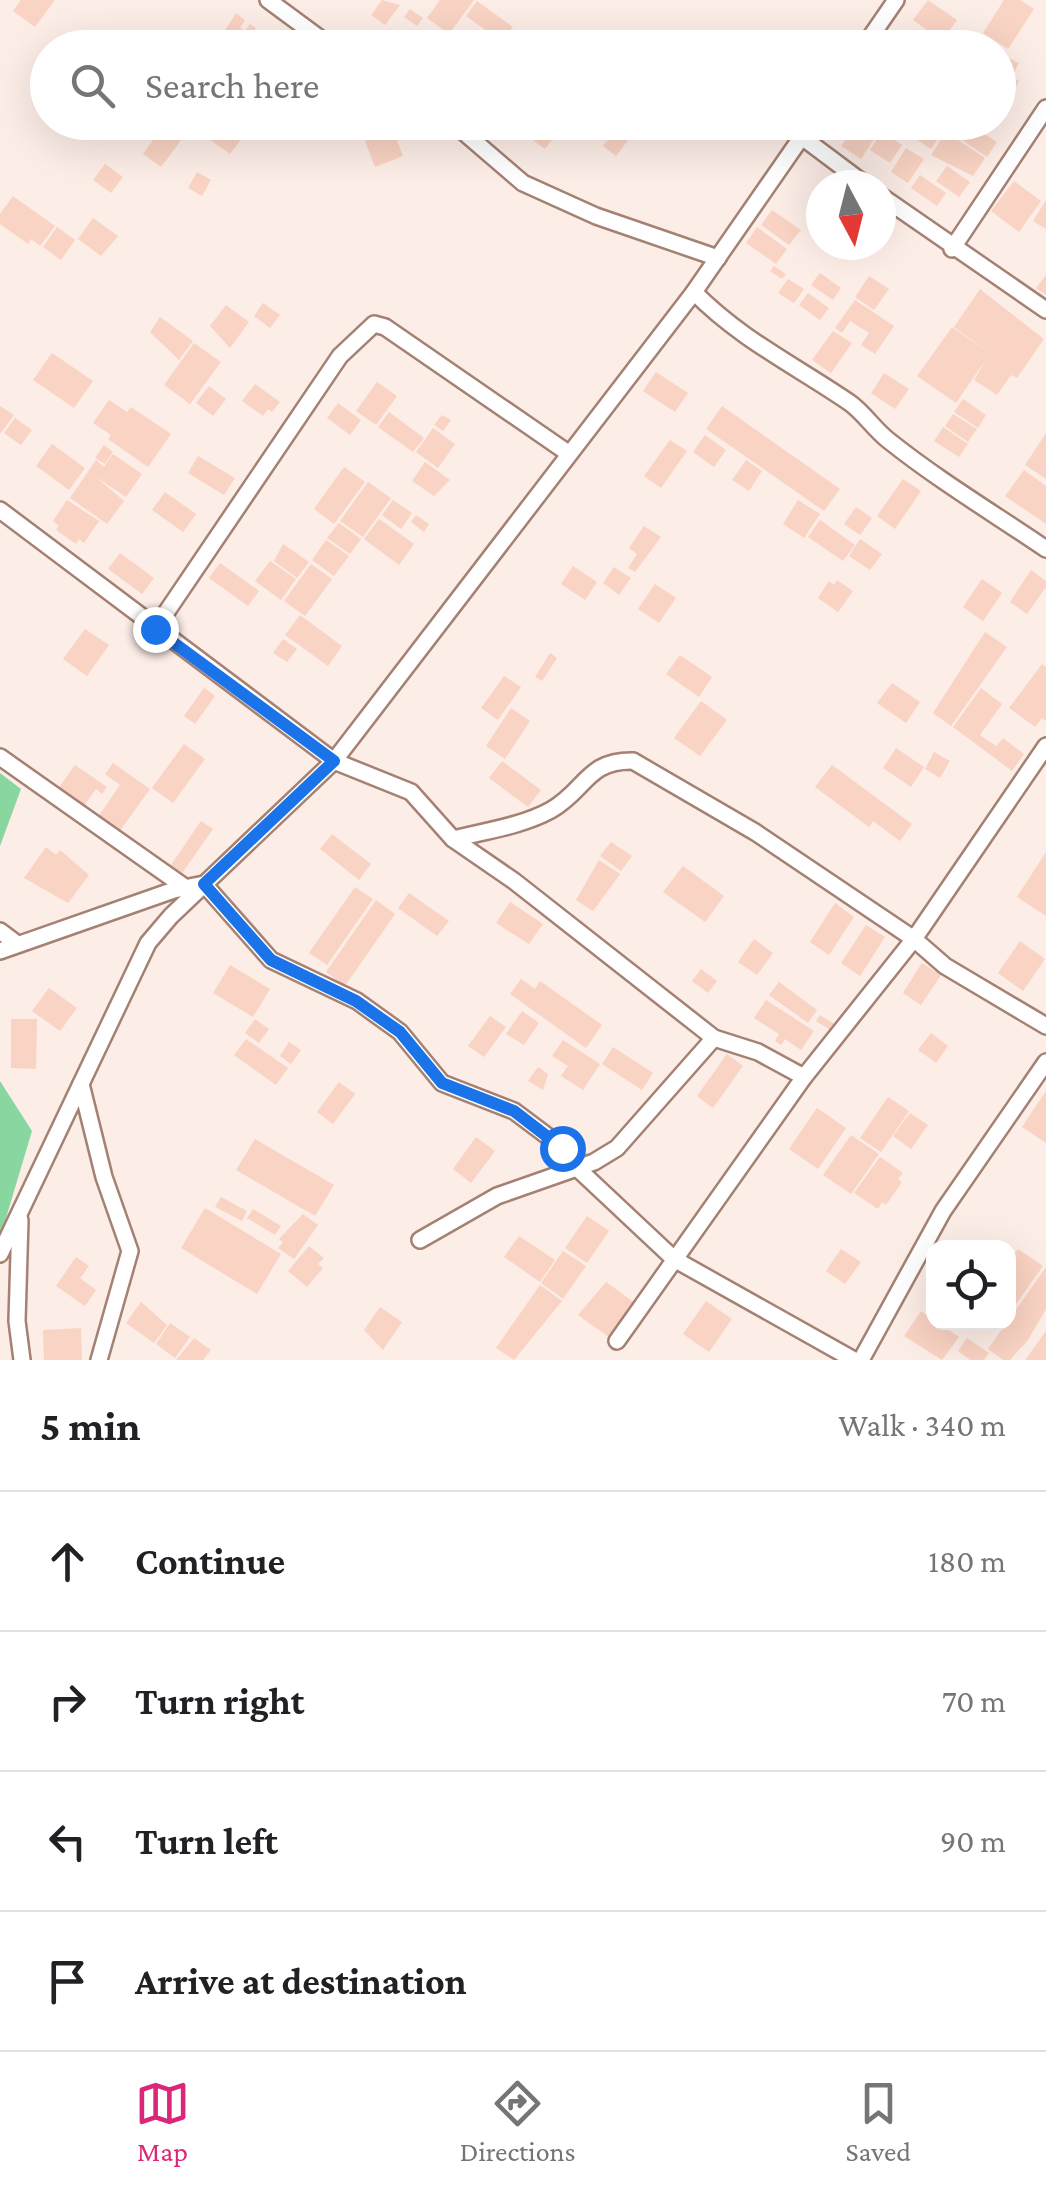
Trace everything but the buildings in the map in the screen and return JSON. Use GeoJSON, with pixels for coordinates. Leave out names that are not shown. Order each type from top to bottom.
{"type":"FeatureCollection","features":[{"type":"Feature","properties":{"kind":"street"},"geometry":{"type":"LineString","coordinates":[[268,0],[309,30]]}},
{"type":"Feature","properties":{"kind":"street"},"geometry":{"type":"LineString","coordinates":[[876,30],[896,0]]}},
{"type":"Feature","properties":{"kind":"street"},"geometry":{"type":"LineString","coordinates":[[952,249],[1046,108]]}},
{"type":"Feature","properties":{"kind":"street"},"geometry":{"type":"LineString","coordinates":[[473,140],[523,182],[596,216],[718,258]]}},
{"type":"Feature","properties":{"kind":"street"},"geometry":{"type":"LineString","coordinates":[[0,1254],[148,943],[204,884],[334,761],[694,292],[800,140]]}},
{"type":"Feature","properties":{"kind":"street"},"geometry":{"type":"LineString","coordinates":[[806,140],[846,170]]}},
{"type":"Feature","properties":{"kind":"street"},"geometry":{"type":"LineString","coordinates":[[896,207],[1046,310]]}},
{"type":"Feature","properties":{"kind":"street"},"geometry":{"type":"LineString","coordinates":[[694,292],[772,357],[854,405],[886,438],[987,513],[1046,549]]}},
{"type":"Feature","properties":{"kind":"street"},"geometry":{"type":"LineString","coordinates":[[155,629],[340,356],[374,324],[385,326],[568,453]]}},
{"type":"Feature","properties":{"kind":"street"},"geometry":{"type":"LineString","coordinates":[[0,510],[334,761],[412,792],[453,839],[514,880],[714,1038],[758,1052],[804,1077]]}},
{"type":"Feature","properties":{"kind":"street"},"geometry":{"type":"LineString","coordinates":[[618,1341],[804,1077],[914,939],[1046,746]]}},
{"type":"Feature","properties":{"kind":"street"},"geometry":{"type":"LineString","coordinates":[[0,757],[186,888]]}},
{"type":"Feature","properties":{"kind":"street"},"geometry":{"type":"LineString","coordinates":[[453,839],[552,810],[591,772],[610,760],[634,760],[755,832],[914,939],[945,966],[1046,1026]]}},
{"type":"Feature","properties":{"kind":"street"},"geometry":{"type":"LineString","coordinates":[[0,952],[16,943],[84,926],[204,884]]}},
{"type":"Feature","properties":{"kind":"street"},"geometry":{"type":"LineString","coordinates":[[204,884],[271,960],[356,1001],[400,1032],[442,1083],[514,1111],[562,1148],[577,1168],[674,1259],[858,1360],[943,1211],[1046,1062]]}},
{"type":"Feature","properties":{"kind":"street"},"geometry":{"type":"LineString","coordinates":[[0,931],[16,943]]}},
{"type":"Feature","properties":{"kind":"street"},"geometry":{"type":"LineString","coordinates":[[420,1240],[497,1196],[577,1168],[617,1148],[714,1038]]}},
{"type":"Feature","properties":{"kind":"street"},"geometry":{"type":"LineString","coordinates":[[81,1084],[104,1177],[130,1251],[99,1360]]}},
{"type":"Feature","properties":{"kind":"street"},"geometry":{"type":"LineString","coordinates":[[20,1216],[16,1321],[22,1360]]}},
{"type":"Feature","properties":{"kind":"green space"},"geometry":{"type":"Polygon","coordinates":[[[0,773],[21,789],[0,846],[0,773]]]}},
{"type":"Feature","properties":{"kind":"green space"},"geometry":{"type":"Polygon","coordinates":[[[0,1081],[32,1131],[0,1238],[0,1081]]]}},
{"type":"Feature","properties":{"kind":"route"},"geometry":{"type":"LineString","coordinates":[[155,629],[334,761],[204,884],[271,960],[356,1001],[400,1032],[442,1083],[514,1111],[562,1148]]}}]}
